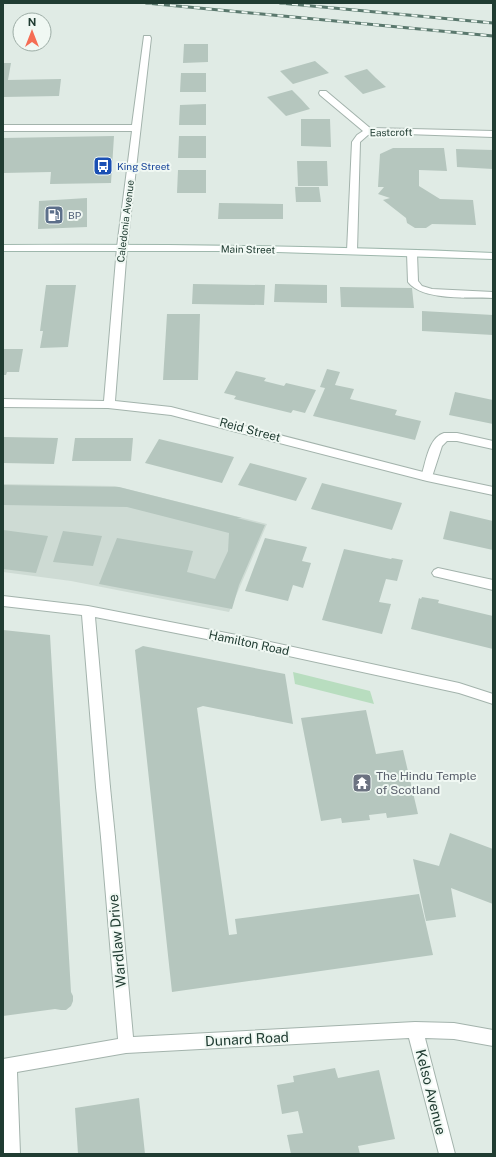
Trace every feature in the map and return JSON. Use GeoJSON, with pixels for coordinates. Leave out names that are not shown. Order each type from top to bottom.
{"type":"FeatureCollection","features":[{"type":"Feature","properties":{"kind":"street","name":"Caledonia Avenue"},"geometry":{"type":"LineString","coordinates":[[109,404],[122,247],[147,38]]}},
{"type":"Feature","properties":{"kind":"street"},"geometry":{"type":"LineString","coordinates":[[323,93],[368,131]]}},
{"type":"Feature","properties":{"kind":"street"},"geometry":{"type":"LineString","coordinates":[[3,128],[137,128]]}},
{"type":"Feature","properties":{"kind":"street","name":"Eastcroft"},"geometry":{"type":"LineString","coordinates":[[352,251],[356,142],[360,135],[368,131],[493,134]]}},
{"type":"Feature","properties":{"kind":"street","name":"Main Street"},"geometry":{"type":"LineString","coordinates":[[3,248],[122,247],[352,251],[493,256]]}},
{"type":"Feature","properties":{"kind":"street"},"geometry":{"type":"LineString","coordinates":[[412,253],[413,282],[419,288],[431,292],[493,294]]}},
{"type":"Feature","properties":{"kind":"street","name":"Reid Street"},"geometry":{"type":"LineString","coordinates":[[3,403],[109,404],[138,406],[200,417],[428,477],[493,491]]}},
{"type":"Feature","properties":{"kind":"street"},"geometry":{"type":"LineString","coordinates":[[428,477],[437,444],[444,437],[457,437],[493,444]]}},
{"type":"Feature","properties":{"kind":"street"},"geometry":{"type":"LineString","coordinates":[[438,573],[493,585]]}},
{"type":"Feature","properties":{"kind":"street","name":"Hamilton Road"},"geometry":{"type":"LineString","coordinates":[[3,601],[88,611],[252,643],[458,688],[493,699]]}},
{"type":"Feature","properties":{"kind":"street","name":"Wardlaw Drive"},"geometry":{"type":"LineString","coordinates":[[88,611],[102,787],[108,837],[126,1045]]}},
{"type":"Feature","properties":{"kind":"street","name":"Dunard Road"},"geometry":{"type":"LineString","coordinates":[[6,1066],[126,1045],[415,1030],[454,1031],[493,1038]]}},
{"type":"Feature","properties":{"kind":"street","name":"Kelso Avenue"},"geometry":{"type":"LineString","coordinates":[[415,1030],[447,1154]]}},
{"type":"Feature","properties":{"kind":"street"},"geometry":{"type":"LineString","coordinates":[[6,1066],[12,1154]]}},
{"type":"Feature","properties":{"kind":"shaded area"},"geometry":{"type":"Polygon","coordinates":[[[3,484],[115,486],[267,524],[229,612],[71,581],[3,572],[3,484]]]}},
{"type":"Feature","properties":{"kind":"green space"},"geometry":{"type":"Polygon","coordinates":[[[293,672],[370,691],[374,704],[295,684],[293,672]]]}},
{"type":"Feature","properties":{"kind":"building"},"geometry":{"type":"Polygon","coordinates":[[[184,44],[208,44],[208,62],[183,63],[184,44]]]}},
{"type":"Feature","properties":{"kind":"building"},"geometry":{"type":"Polygon","coordinates":[[[315,61],[329,73],[293,84],[280,71],[315,61]]]}},
{"type":"Feature","properties":{"kind":"building"},"geometry":{"type":"Polygon","coordinates":[[[3,63],[11,63],[8,80],[61,79],[59,96],[3,97],[3,63]]]}},
{"type":"Feature","properties":{"kind":"building"},"geometry":{"type":"Polygon","coordinates":[[[367,69],[386,87],[363,94],[344,76],[367,69]]]}},
{"type":"Feature","properties":{"kind":"building"},"geometry":{"type":"Polygon","coordinates":[[[181,73],[206,73],[206,92],[180,92],[181,73]]]}},
{"type":"Feature","properties":{"kind":"building"},"geometry":{"type":"Polygon","coordinates":[[[292,90],[310,109],[286,116],[267,97],[292,90]]]}},
{"type":"Feature","properties":{"kind":"building"},"geometry":{"type":"Polygon","coordinates":[[[206,104],[206,125],[179,125],[180,105],[206,104]]]}},
{"type":"Feature","properties":{"kind":"building"},"geometry":{"type":"Polygon","coordinates":[[[301,119],[330,119],[331,147],[301,146],[301,119]]]}},
{"type":"Feature","properties":{"kind":"building"},"geometry":{"type":"Polygon","coordinates":[[[114,136],[111,183],[50,184],[51,172],[3,173],[3,138],[114,136]]]}},
{"type":"Feature","properties":{"kind":"building"},"geometry":{"type":"Polygon","coordinates":[[[179,136],[206,136],[206,158],[178,158],[179,136]]]}},
{"type":"Feature","properties":{"kind":"building"},"geometry":{"type":"Polygon","coordinates":[[[393,148],[444,148],[447,171],[419,170],[419,186],[440,199],[473,200],[476,225],[432,224],[426,228],[415,228],[407,223],[406,218],[383,200],[390,198],[378,194],[384,187],[378,187],[380,154],[393,148]]]}},
{"type":"Feature","properties":{"kind":"building"},"geometry":{"type":"Polygon","coordinates":[[[456,149],[493,150],[493,169],[457,167],[456,149]]]}},
{"type":"Feature","properties":{"kind":"building"},"geometry":{"type":"Polygon","coordinates":[[[297,161],[327,161],[328,186],[298,186],[297,161]]]}},
{"type":"Feature","properties":{"kind":"building"},"geometry":{"type":"Polygon","coordinates":[[[178,170],[206,170],[206,193],[177,193],[178,170]]]}},
{"type":"Feature","properties":{"kind":"building"},"geometry":{"type":"Polygon","coordinates":[[[295,187],[319,187],[321,202],[296,202],[295,187]]]}},
{"type":"Feature","properties":{"kind":"building"},"geometry":{"type":"Polygon","coordinates":[[[87,198],[87,227],[38,229],[39,201],[87,198]]]}},
{"type":"Feature","properties":{"kind":"building"},"geometry":{"type":"Polygon","coordinates":[[[219,203],[283,204],[283,219],[218,219],[219,203]]]}},
{"type":"Feature","properties":{"kind":"building"},"geometry":{"type":"Polygon","coordinates":[[[193,284],[265,285],[264,305],[192,304],[193,284]]]}},
{"type":"Feature","properties":{"kind":"building"},"geometry":{"type":"Polygon","coordinates":[[[275,284],[327,285],[327,303],[274,302],[275,284]]]}},
{"type":"Feature","properties":{"kind":"building"},"geometry":{"type":"Polygon","coordinates":[[[46,285],[76,285],[68,347],[40,348],[43,331],[40,331],[46,285]]]}},
{"type":"Feature","properties":{"kind":"building"},"geometry":{"type":"Polygon","coordinates":[[[340,287],[412,288],[414,308],[341,307],[340,287]]]}},
{"type":"Feature","properties":{"kind":"building"},"geometry":{"type":"Polygon","coordinates":[[[422,311],[493,315],[493,335],[422,331],[422,311]]]}},
{"type":"Feature","properties":{"kind":"building"},"geometry":{"type":"Polygon","coordinates":[[[167,314],[200,314],[198,380],[163,380],[167,314]]]}},
{"type":"Feature","properties":{"kind":"building"},"geometry":{"type":"Polygon","coordinates":[[[3,349],[23,349],[19,372],[7,372],[6,375],[3,375],[3,349]]]}},
{"type":"Feature","properties":{"kind":"building"},"geometry":{"type":"Polygon","coordinates":[[[327,369],[340,372],[335,385],[354,389],[350,399],[397,410],[395,415],[421,421],[415,440],[313,416],[325,388],[320,387],[327,369]]]}},
{"type":"Feature","properties":{"kind":"building"},"geometry":{"type":"Polygon","coordinates":[[[236,371],[266,378],[264,381],[284,386],[286,383],[316,390],[305,413],[293,410],[291,413],[234,399],[236,396],[224,393],[236,371]]]}},
{"type":"Feature","properties":{"kind":"building"},"geometry":{"type":"Polygon","coordinates":[[[455,392],[493,400],[493,424],[449,415],[455,392]]]}},
{"type":"Feature","properties":{"kind":"building"},"geometry":{"type":"Polygon","coordinates":[[[3,437],[58,438],[54,464],[3,463],[3,437]]]}},
{"type":"Feature","properties":{"kind":"building"},"geometry":{"type":"Polygon","coordinates":[[[75,438],[133,438],[131,461],[72,461],[75,438]]]}},
{"type":"Feature","properties":{"kind":"building"},"geometry":{"type":"Polygon","coordinates":[[[159,439],[234,457],[222,483],[145,463],[159,439]]]}},
{"type":"Feature","properties":{"kind":"building"},"geometry":{"type":"Polygon","coordinates":[[[250,463],[307,478],[296,501],[238,485],[250,463]]]}},
{"type":"Feature","properties":{"kind":"building"},"geometry":{"type":"Polygon","coordinates":[[[322,483],[402,503],[392,530],[311,509],[322,483]]]}},
{"type":"Feature","properties":{"kind":"building"},"geometry":{"type":"Polygon","coordinates":[[[3,485],[119,487],[265,525],[239,585],[232,609],[99,584],[117,538],[193,551],[187,572],[215,579],[228,551],[229,533],[127,507],[3,505],[3,485]]]}},
{"type":"Feature","properties":{"kind":"building"},"geometry":{"type":"Polygon","coordinates":[[[450,511],[493,521],[493,550],[443,539],[450,511]]]}},
{"type":"Feature","properties":{"kind":"building"},"geometry":{"type":"Polygon","coordinates":[[[3,530],[48,536],[36,573],[3,569],[3,530]]]}},
{"type":"Feature","properties":{"kind":"building"},"geometry":{"type":"Polygon","coordinates":[[[63,531],[102,536],[93,566],[53,562],[63,531]]]}},
{"type":"Feature","properties":{"kind":"building"},"geometry":{"type":"Polygon","coordinates":[[[265,538],[307,547],[302,561],[311,563],[303,588],[293,585],[288,601],[245,591],[265,538]]]}},
{"type":"Feature","properties":{"kind":"building"},"geometry":{"type":"Polygon","coordinates":[[[344,549],[391,559],[403,560],[397,581],[386,579],[379,602],[391,604],[382,634],[322,620],[344,549]]]}},
{"type":"Feature","properties":{"kind":"building"},"geometry":{"type":"Polygon","coordinates":[[[422,597],[439,600],[438,603],[493,616],[493,649],[411,629],[419,598],[421,599],[422,597]]]}},
{"type":"Feature","properties":{"kind":"building"},"geometry":{"type":"Polygon","coordinates":[[[3,630],[50,635],[71,992],[73,1001],[71,1006],[66,1010],[55,1009],[3,1016],[4,950],[3,630]]]}},
{"type":"Feature","properties":{"kind":"building"},"geometry":{"type":"Polygon","coordinates":[[[143,646],[285,674],[293,724],[203,706],[197,708],[229,935],[237,934],[235,919],[419,894],[433,955],[172,992],[135,650],[143,646]]]}},
{"type":"Feature","properties":{"kind":"building","name":"The Hindu Temple of Scotland"},"geometry":{"type":"Polygon","coordinates":[[[366,710],[376,754],[403,750],[418,814],[387,818],[386,813],[369,815],[370,820],[342,823],[341,818],[321,821],[301,718],[366,710]]]}},
{"type":"Feature","properties":{"kind":"building"},"geometry":{"type":"Polygon","coordinates":[[[450,833],[493,849],[493,904],[451,888],[456,917],[426,921],[413,859],[439,866],[450,833]]]}},
{"type":"Feature","properties":{"kind":"building"},"geometry":{"type":"Polygon","coordinates":[[[335,1068],[338,1078],[379,1070],[395,1139],[358,1146],[360,1154],[291,1154],[287,1135],[303,1133],[298,1111],[282,1114],[277,1085],[294,1082],[293,1076],[335,1068]]]}},
{"type":"Feature","properties":{"kind":"building"},"geometry":{"type":"Polygon","coordinates":[[[139,1098],[145,1154],[78,1154],[75,1108],[139,1098]]]}},
{"type":"Feature","properties":{"kind":"railway"},"geometry":{"type":"LineString","coordinates":[[146,3],[493,36]]}},
{"type":"Feature","properties":{"kind":"railway"},"geometry":{"type":"LineString","coordinates":[[280,3],[493,23]]}},
{"type":"Feature","properties":{"kind":"place","name":"King Street"},"geometry":{"type":"Point","coordinates":[103,166]}},
{"type":"Feature","properties":{"kind":"place","name":"BP"},"geometry":{"type":"Point","coordinates":[54,215]}},
{"type":"Feature","properties":{"kind":"place","name":"The Hindu Temple of Scotland"},"geometry":{"type":"Point","coordinates":[362,783]}}]}
